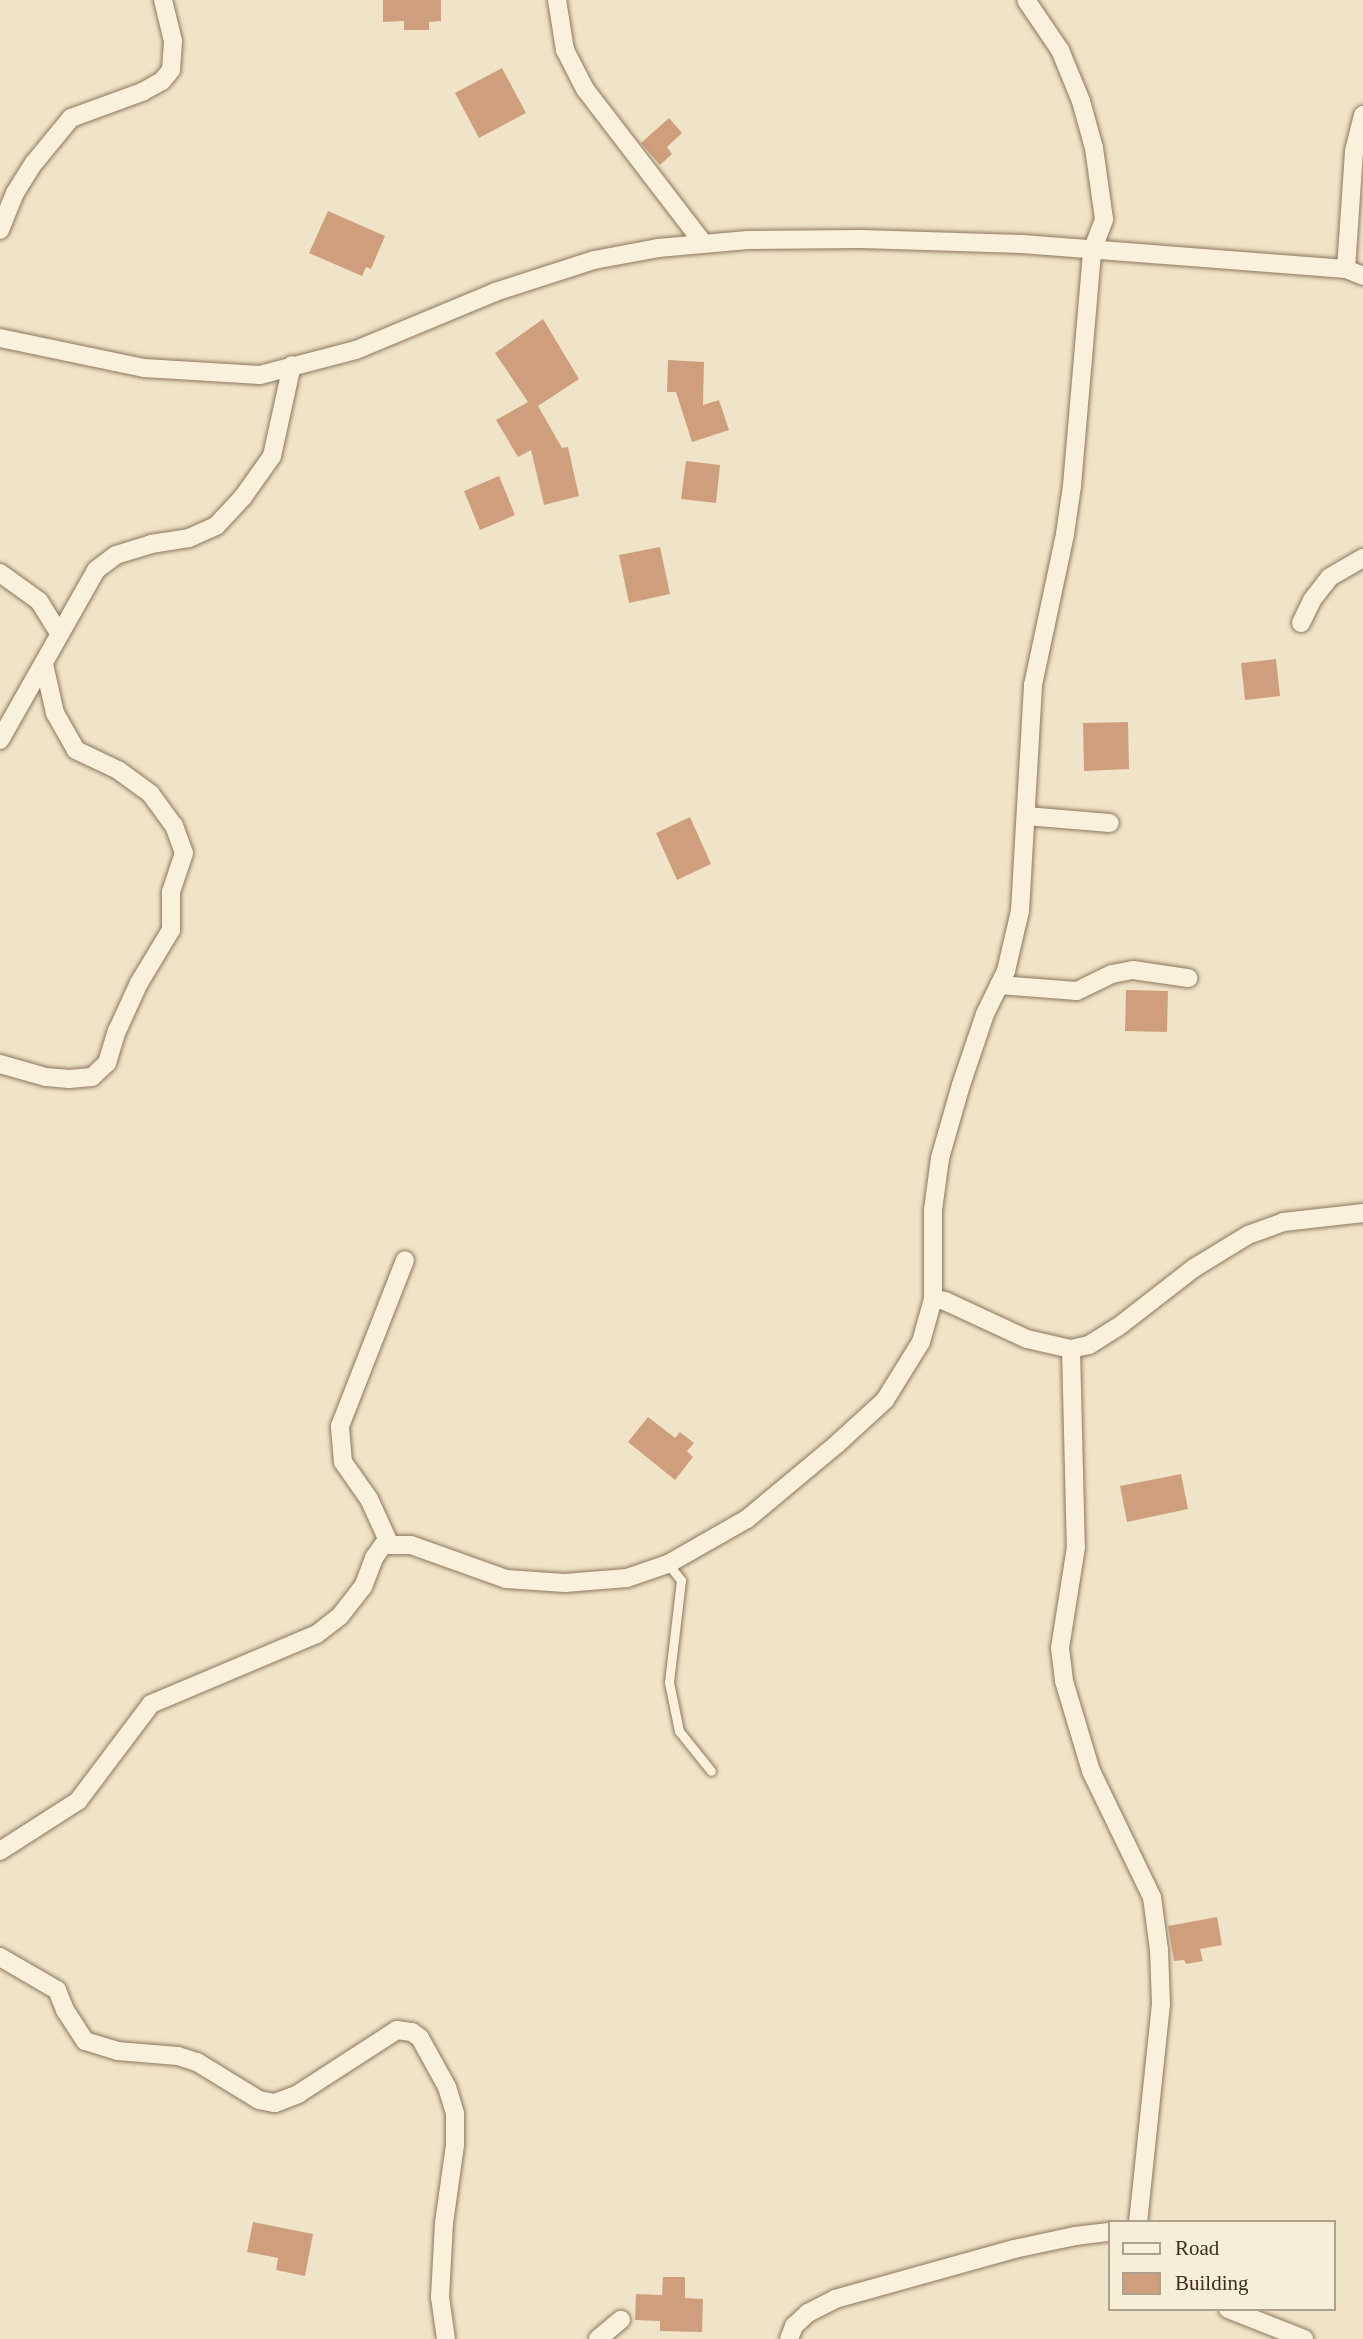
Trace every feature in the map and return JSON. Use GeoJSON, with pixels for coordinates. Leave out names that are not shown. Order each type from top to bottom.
{"type":"FeatureCollection","features":[{"type":"Feature","properties":{"kind":"street"},"geometry":{"type":"LineString","coordinates":[[0,230],[15,193],[34,163],[71,118],[142,92],[162,81],[171,70],[173,41],[163,0]]}},
{"type":"Feature","properties":{"kind":"street"},"geometry":{"type":"LineString","coordinates":[[557,0],[565,50],[585,89],[703,243]]}},
{"type":"Feature","properties":{"kind":"street"},"geometry":{"type":"LineString","coordinates":[[5,1841],[78,1801],[151,1704],[317,1634],[340,1616],[363,1587],[374,1558],[383,1545],[411,1545],[506,1579],[565,1583],[627,1578],[668,1564],[747,1519],[885,1400],[921,1342],[933,1299],[933,1210],[940,1158],[965,1073],[1006,971],[1020,911],[1033,685],[1072,486],[1091,251],[1104,219],[1094,148],[1081,100],[1060,50],[1026,0]]}},
{"type":"Feature","properties":{"kind":"street"},"geometry":{"type":"LineString","coordinates":[[0,338],[144,368],[260,375],[356,350],[540,276],[594,261],[703,243],[807,238],[961,240],[1355,272],[1354,151],[1363,115]]}},
{"type":"Feature","properties":{"kind":"street"},"geometry":{"type":"LineString","coordinates":[[0,740],[96,570],[116,555],[151,544],[188,538],[216,526],[243,498],[272,456],[292,365]]}},
{"type":"Feature","properties":{"kind":"street"},"geometry":{"type":"LineString","coordinates":[[1301,623],[1312,600],[1330,578],[1363,558]]}},
{"type":"Feature","properties":{"kind":"street"},"geometry":{"type":"LineString","coordinates":[[0,573],[39,601],[60,634]]}},
{"type":"Feature","properties":{"kind":"street"},"geometry":{"type":"LineString","coordinates":[[0,1064],[46,1077],[69,1079],[92,1077],[107,1063],[117,1031],[139,983],[171,930],[171,892],[184,853],[174,826],[151,794],[118,770],[76,750],[54,713],[44,664]]}},
{"type":"Feature","properties":{"kind":"street"},"geometry":{"type":"LineString","coordinates":[[1026,816],[1110,823]]}},
{"type":"Feature","properties":{"kind":"street"},"geometry":{"type":"LineString","coordinates":[[999,985],[1077,991],[1112,974],[1133,970],[1188,978]]}},
{"type":"Feature","properties":{"kind":"street"},"geometry":{"type":"LineString","coordinates":[[933,1299],[945,1301],[1027,1339],[1070,1349],[1089,1345],[1194,1268],[1248,1235],[1283,1222],[1363,1213]]}},
{"type":"Feature","properties":{"kind":"street"},"geometry":{"type":"LineString","coordinates":[[390,1545],[369,1499],[343,1462],[340,1426],[405,1260]]}},
{"type":"Feature","properties":{"kind":"street"},"geometry":{"type":"LineString","coordinates":[[1070,1349],[1076,1547],[1060,1648],[1064,1681],[1075,1727],[1091,1771],[1152,1898],[1159,1950],[1161,2004],[1138,2220]]}},
{"type":"Feature","properties":{"kind":"street"},"geometry":{"type":"LineString","coordinates":[[0,1957],[58,1990],[65,2010],[85,2041],[117,2051],[187,2059],[259,2100],[275,2103],[298,2094],[397,2030],[412,2032],[420,2038],[447,2087],[455,2114],[454,2155],[444,2223],[440,2297],[446,2339]]}},
{"type":"Feature","properties":{"kind":"street"},"geometry":{"type":"LineString","coordinates":[[789,2339],[794,2326],[808,2313],[835,2299],[1014,2249],[1108,2232]]}},
{"type":"Feature","properties":{"kind":"street"},"geometry":{"type":"LineString","coordinates":[[1233,2311],[1304,2339]]}},
{"type":"Feature","properties":{"kind":"street"},"geometry":{"type":"LineString","coordinates":[[597,2339],[621,2320]]}},
{"type":"Feature","properties":{"kind":"lane"},"geometry":{"type":"LineString","coordinates":[[668,1564],[681,1580],[669,1682],[679,1731],[711,1771]]}},
{"type":"Feature","properties":{"kind":"building"},"geometry":{"type":"Polygon","coordinates":[[[383,0],[441,0],[441,21],[429,22],[429,30],[404,30],[404,21],[383,22],[383,0]]]}},
{"type":"Feature","properties":{"kind":"building"},"geometry":{"type":"Polygon","coordinates":[[[502,68],[526,113],[479,138],[455,93],[502,68]]]}},
{"type":"Feature","properties":{"kind":"building"},"geometry":{"type":"Polygon","coordinates":[[[669,118],[682,133],[667,147],[672,154],[660,165],[641,143],[669,118]]]}},
{"type":"Feature","properties":{"kind":"building"},"geometry":{"type":"Polygon","coordinates":[[[328,211],[385,236],[371,269],[366,267],[362,276],[309,253],[328,211]]]}},
{"type":"Feature","properties":{"kind":"building"},"geometry":{"type":"Polygon","coordinates":[[[543,319],[579,379],[538,406],[562,448],[568,447],[579,496],[544,505],[531,450],[518,457],[496,420],[528,402],[495,353],[543,319]]]}},
{"type":"Feature","properties":{"kind":"building"},"geometry":{"type":"Polygon","coordinates":[[[668,360],[704,362],[703,405],[719,400],[729,430],[692,442],[676,392],[667,392],[668,360]]]}},
{"type":"Feature","properties":{"kind":"building"},"geometry":{"type":"Polygon","coordinates":[[[686,461],[720,465],[716,503],[681,499],[686,461]]]}},
{"type":"Feature","properties":{"kind":"building"},"geometry":{"type":"Polygon","coordinates":[[[499,476],[515,515],[480,530],[464,491],[499,476]]]}},
{"type":"Feature","properties":{"kind":"building"},"geometry":{"type":"Polygon","coordinates":[[[660,547],[670,594],[629,603],[619,555],[660,547]]]}},
{"type":"Feature","properties":{"kind":"building"},"geometry":{"type":"Polygon","coordinates":[[[1276,659],[1280,696],[1245,700],[1241,663],[1276,659]]]}},
{"type":"Feature","properties":{"kind":"building"},"geometry":{"type":"Polygon","coordinates":[[[1128,722],[1129,769],[1084,771],[1083,723],[1128,722]]]}},
{"type":"Feature","properties":{"kind":"building"},"geometry":{"type":"Polygon","coordinates":[[[690,817],[711,864],[677,880],[656,833],[690,817]]]}},
{"type":"Feature","properties":{"kind":"building"},"geometry":{"type":"Polygon","coordinates":[[[1126,990],[1168,991],[1167,1032],[1125,1031],[1126,990]]]}},
{"type":"Feature","properties":{"kind":"building"},"geometry":{"type":"Polygon","coordinates":[[[648,1417],[675,1438],[680,1432],[694,1443],[687,1451],[693,1457],[675,1480],[628,1442],[648,1417]]]}},
{"type":"Feature","properties":{"kind":"building"},"geometry":{"type":"Polygon","coordinates":[[[1181,1474],[1188,1509],[1127,1522],[1120,1486],[1181,1474]]]}},
{"type":"Feature","properties":{"kind":"building"},"geometry":{"type":"Polygon","coordinates":[[[1217,1917],[1222,1945],[1200,1949],[1203,1961],[1186,1964],[1184,1960],[1174,1961],[1168,1926],[1217,1917]]]}},
{"type":"Feature","properties":{"kind":"building"},"geometry":{"type":"Polygon","coordinates":[[[253,2222],[313,2234],[305,2276],[276,2270],[278,2258],[247,2252],[253,2222]]]}},
{"type":"Feature","properties":{"kind":"building"},"geometry":{"type":"Polygon","coordinates":[[[663,2277],[685,2277],[685,2298],[703,2299],[702,2332],[660,2331],[660,2321],[635,2320],[636,2294],[662,2295],[663,2277]]]}}]}
